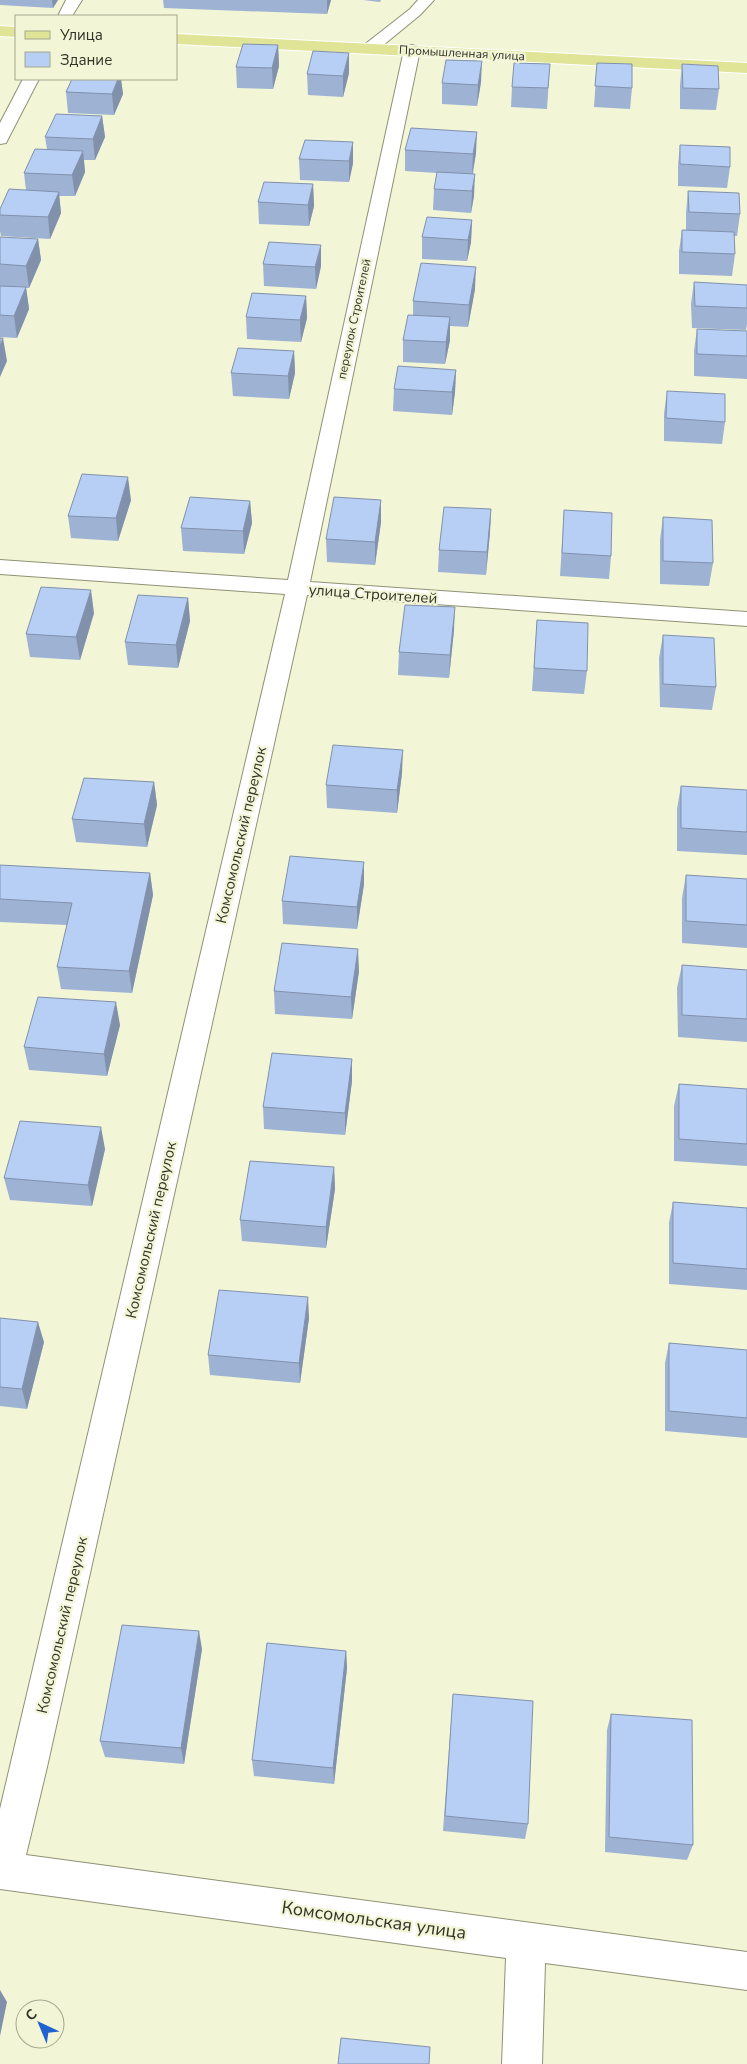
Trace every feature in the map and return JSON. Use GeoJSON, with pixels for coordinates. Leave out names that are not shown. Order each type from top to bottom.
{"type":"FeatureCollection","features":[{"type":"Feature","properties":{"kind":"main road"},"geometry":{"type":"LineString","coordinates":[[0,31],[15,32]]}},
{"type":"Feature","properties":{"kind":"main road","name":"Промышленная улица"},"geometry":{"type":"LineString","coordinates":[[178,39],[747,68]]}},
{"type":"Feature","properties":{"kind":"street"},"geometry":{"type":"LineString","coordinates":[[66,15],[74,0]]}},
{"type":"Feature","properties":{"kind":"street"},"geometry":{"type":"LineString","coordinates":[[370,48],[415,12],[426,0]]}},
{"type":"Feature","properties":{"kind":"street","name":"переулок Строителей"},"geometry":{"type":"LineString","coordinates":[[297,589],[412,50]]}},
{"type":"Feature","properties":{"kind":"street"},"geometry":{"type":"LineString","coordinates":[[0,139],[30,80]]}},
{"type":"Feature","properties":{"kind":"street","name":"улица Строителей"},"geometry":{"type":"LineString","coordinates":[[0,567],[297,589],[747,618]]}},
{"type":"Feature","properties":{"kind":"street","name":"Комсомольский переулок"},"geometry":{"type":"LineString","coordinates":[[1,1870],[34,1748],[297,589]]}},
{"type":"Feature","properties":{"kind":"street","name":"Комсомольская улица"},"geometry":{"type":"LineString","coordinates":[[1,1870],[747,1972]]}},
{"type":"Feature","properties":{"kind":"street"},"geometry":{"type":"LineString","coordinates":[[522,2064],[526,1941]]}},
{"type":"Feature","properties":{"kind":"building"},"geometry":{"type":"Polygon","coordinates":[[[243,44],[278,45],[272,68],[236,67],[243,44]]]}},
{"type":"Feature","properties":{"kind":"building"},"geometry":{"type":"Polygon","coordinates":[[[313,51],[349,53],[343,76],[307,74],[313,51]]]}},
{"type":"Feature","properties":{"kind":"building"},"geometry":{"type":"Polygon","coordinates":[[[446,60],[482,61],[478,85],[442,83],[446,60]]]}},
{"type":"Feature","properties":{"kind":"building"},"geometry":{"type":"Polygon","coordinates":[[[514,63],[550,64],[548,88],[512,87],[514,63]]]}},
{"type":"Feature","properties":{"kind":"building"},"geometry":{"type":"Polygon","coordinates":[[[597,63],[632,64],[632,88],[595,86],[597,63]]]}},
{"type":"Feature","properties":{"kind":"building"},"geometry":{"type":"Polygon","coordinates":[[[682,64],[718,66],[719,89],[683,88],[682,64]]]}},
{"type":"Feature","properties":{"kind":"building"},"geometry":{"type":"Polygon","coordinates":[[[72,80],[118,80],[112,94],[66,92],[72,80]]]}},
{"type":"Feature","properties":{"kind":"building"},"geometry":{"type":"Polygon","coordinates":[[[56,114],[102,116],[93,139],[45,137],[56,114]]]}},
{"type":"Feature","properties":{"kind":"building"},"geometry":{"type":"Polygon","coordinates":[[[411,128],[477,132],[473,154],[405,150],[411,128]]]}},
{"type":"Feature","properties":{"kind":"building"},"geometry":{"type":"Polygon","coordinates":[[[305,140],[353,142],[349,161],[299,159],[305,140]]]}},
{"type":"Feature","properties":{"kind":"building"},"geometry":{"type":"Polygon","coordinates":[[[680,145],[730,147],[730,167],[680,164],[680,145]]]}},
{"type":"Feature","properties":{"kind":"building"},"geometry":{"type":"Polygon","coordinates":[[[35,149],[83,151],[72,175],[24,173],[35,149]]]}},
{"type":"Feature","properties":{"kind":"building"},"geometry":{"type":"Polygon","coordinates":[[[437,172],[475,174],[472,191],[434,189],[437,172]]]}},
{"type":"Feature","properties":{"kind":"building"},"geometry":{"type":"Polygon","coordinates":[[[264,182],[313,184],[308,205],[258,202],[264,182]]]}},
{"type":"Feature","properties":{"kind":"building"},"geometry":{"type":"Polygon","coordinates":[[[9,189],[59,192],[48,217],[0,215],[0,209],[9,189]]]}},
{"type":"Feature","properties":{"kind":"building"},"geometry":{"type":"Polygon","coordinates":[[[688,191],[739,193],[740,214],[689,212],[688,191]]]}},
{"type":"Feature","properties":{"kind":"building"},"geometry":{"type":"Polygon","coordinates":[[[427,217],[472,220],[468,240],[422,237],[427,217]]]}},
{"type":"Feature","properties":{"kind":"building"},"geometry":{"type":"Polygon","coordinates":[[[682,230],[734,232],[735,254],[682,252],[682,230]]]}},
{"type":"Feature","properties":{"kind":"building"},"geometry":{"type":"Polygon","coordinates":[[[0,237],[38,239],[26,266],[0,264],[0,237]]]}},
{"type":"Feature","properties":{"kind":"building"},"geometry":{"type":"Polygon","coordinates":[[[269,242],[321,245],[315,267],[263,264],[269,242]]]}},
{"type":"Feature","properties":{"kind":"building"},"geometry":{"type":"Polygon","coordinates":[[[421,263],[476,267],[469,305],[413,301],[421,263]]]}},
{"type":"Feature","properties":{"kind":"building"},"geometry":{"type":"Polygon","coordinates":[[[694,282],[747,285],[747,308],[695,306],[694,282]]]}},
{"type":"Feature","properties":{"kind":"building"},"geometry":{"type":"Polygon","coordinates":[[[0,286],[26,287],[14,316],[0,315],[0,286]]]}},
{"type":"Feature","properties":{"kind":"building"},"geometry":{"type":"Polygon","coordinates":[[[252,293],[306,296],[300,320],[246,317],[252,293]]]}},
{"type":"Feature","properties":{"kind":"building"},"geometry":{"type":"Polygon","coordinates":[[[408,315],[450,317],[446,342],[403,340],[408,315]]]}},
{"type":"Feature","properties":{"kind":"building"},"geometry":{"type":"Polygon","coordinates":[[[697,329],[747,331],[747,356],[697,354],[697,329]]]}},
{"type":"Feature","properties":{"kind":"building"},"geometry":{"type":"Polygon","coordinates":[[[238,348],[294,351],[288,376],[231,373],[238,348]]]}},
{"type":"Feature","properties":{"kind":"building"},"geometry":{"type":"Polygon","coordinates":[[[398,366],[456,370],[452,392],[394,389],[398,366]]]}},
{"type":"Feature","properties":{"kind":"building"},"geometry":{"type":"Polygon","coordinates":[[[667,391],[725,394],[725,422],[666,418],[667,391]]]}},
{"type":"Feature","properties":{"kind":"building"},"geometry":{"type":"Polygon","coordinates":[[[82,474],[128,477],[116,518],[68,516],[82,474]]]}},
{"type":"Feature","properties":{"kind":"building"},"geometry":{"type":"Polygon","coordinates":[[[190,497],[250,501],[243,531],[181,528],[190,497]]]}},
{"type":"Feature","properties":{"kind":"building"},"geometry":{"type":"Polygon","coordinates":[[[334,497],[381,500],[375,542],[326,539],[334,497]]]}},
{"type":"Feature","properties":{"kind":"building"},"geometry":{"type":"Polygon","coordinates":[[[444,507],[491,509],[487,552],[439,550],[444,507]]]}},
{"type":"Feature","properties":{"kind":"building"},"geometry":{"type":"Polygon","coordinates":[[[564,510],[612,513],[611,556],[562,553],[564,510]]]}},
{"type":"Feature","properties":{"kind":"building"},"geometry":{"type":"Polygon","coordinates":[[[663,517],[712,520],[713,563],[663,561],[663,517]]]}},
{"type":"Feature","properties":{"kind":"building"},"geometry":{"type":"Polygon","coordinates":[[[41,587],[91,590],[76,637],[26,634],[41,587]]]}},
{"type":"Feature","properties":{"kind":"building"},"geometry":{"type":"Polygon","coordinates":[[[138,595],[188,598],[176,645],[125,642],[138,595]]]}},
{"type":"Feature","properties":{"kind":"building"},"geometry":{"type":"Polygon","coordinates":[[[405,605],[455,607],[450,655],[399,652],[405,605]]]}},
{"type":"Feature","properties":{"kind":"building"},"geometry":{"type":"Polygon","coordinates":[[[537,620],[588,623],[587,671],[534,668],[537,620]]]}},
{"type":"Feature","properties":{"kind":"building"},"geometry":{"type":"Polygon","coordinates":[[[663,635],[714,638],[716,687],[663,684],[663,635]]]}},
{"type":"Feature","properties":{"kind":"building"},"geometry":{"type":"Polygon","coordinates":[[[333,745],[403,750],[397,790],[326,785],[333,745]]]}},
{"type":"Feature","properties":{"kind":"building"},"geometry":{"type":"Polygon","coordinates":[[[84,778],[154,782],[144,824],[72,819],[84,778]]]}},
{"type":"Feature","properties":{"kind":"building"},"geometry":{"type":"Polygon","coordinates":[[[681,786],[747,790],[747,832],[681,828],[681,786]]]}},
{"type":"Feature","properties":{"kind":"building"},"geometry":{"type":"Polygon","coordinates":[[[290,856],[364,862],[357,907],[282,901],[290,856]]]}},
{"type":"Feature","properties":{"kind":"building"},"geometry":{"type":"Polygon","coordinates":[[[0,865],[150,873],[129,971],[57,967],[72,903],[0,899],[0,865]]]}},
{"type":"Feature","properties":{"kind":"building"},"geometry":{"type":"Polygon","coordinates":[[[686,875],[747,879],[747,925],[686,921],[686,875]]]}},
{"type":"Feature","properties":{"kind":"building"},"geometry":{"type":"Polygon","coordinates":[[[282,943],[358,949],[351,997],[274,991],[282,943]]]}},
{"type":"Feature","properties":{"kind":"building"},"geometry":{"type":"Polygon","coordinates":[[[682,965],[747,970],[747,1019],[682,1015],[682,965]]]}},
{"type":"Feature","properties":{"kind":"building"},"geometry":{"type":"Polygon","coordinates":[[[38,997],[116,1002],[104,1054],[24,1047],[38,997]]]}},
{"type":"Feature","properties":{"kind":"building"},"geometry":{"type":"Polygon","coordinates":[[[272,1053],[352,1059],[345,1113],[263,1107],[272,1053]]]}},
{"type":"Feature","properties":{"kind":"building"},"geometry":{"type":"Polygon","coordinates":[[[679,1084],[747,1089],[747,1144],[679,1139],[679,1084]]]}},
{"type":"Feature","properties":{"kind":"building"},"geometry":{"type":"Polygon","coordinates":[[[20,1121],[101,1127],[88,1185],[4,1178],[20,1121]]]}},
{"type":"Feature","properties":{"kind":"building"},"geometry":{"type":"Polygon","coordinates":[[[250,1161],[334,1167],[326,1227],[240,1220],[250,1161]]]}},
{"type":"Feature","properties":{"kind":"building"},"geometry":{"type":"Polygon","coordinates":[[[673,1202],[747,1208],[747,1269],[673,1263],[673,1202]]]}},
{"type":"Feature","properties":{"kind":"building"},"geometry":{"type":"Polygon","coordinates":[[[219,1290],[308,1297],[299,1363],[208,1355],[219,1290]]]}},
{"type":"Feature","properties":{"kind":"building"},"geometry":{"type":"Polygon","coordinates":[[[0,1318],[38,1322],[22,1389],[0,1387],[0,1318]]]}},
{"type":"Feature","properties":{"kind":"building"},"geometry":{"type":"Polygon","coordinates":[[[669,1343],[747,1350],[747,1418],[669,1411],[669,1343]]]}},
{"type":"Feature","properties":{"kind":"building"},"geometry":{"type":"Polygon","coordinates":[[[122,1625],[199,1631],[181,1748],[100,1741],[122,1625]]]}},
{"type":"Feature","properties":{"kind":"building"},"geometry":{"type":"Polygon","coordinates":[[[267,1643],[346,1651],[333,1768],[252,1760],[267,1643]]]}},
{"type":"Feature","properties":{"kind":"building"},"geometry":{"type":"Polygon","coordinates":[[[453,1694],[533,1701],[528,1824],[445,1816],[453,1694]]]}},
{"type":"Feature","properties":{"kind":"building"},"geometry":{"type":"Polygon","coordinates":[[[611,1714],[692,1720],[693,1845],[609,1837],[611,1714]]]}},
{"type":"Feature","properties":{"kind":"building"},"geometry":{"type":"Polygon","coordinates":[[[341,2038],[430,2047],[429,2064],[338,2064],[341,2038]]]}}]}
